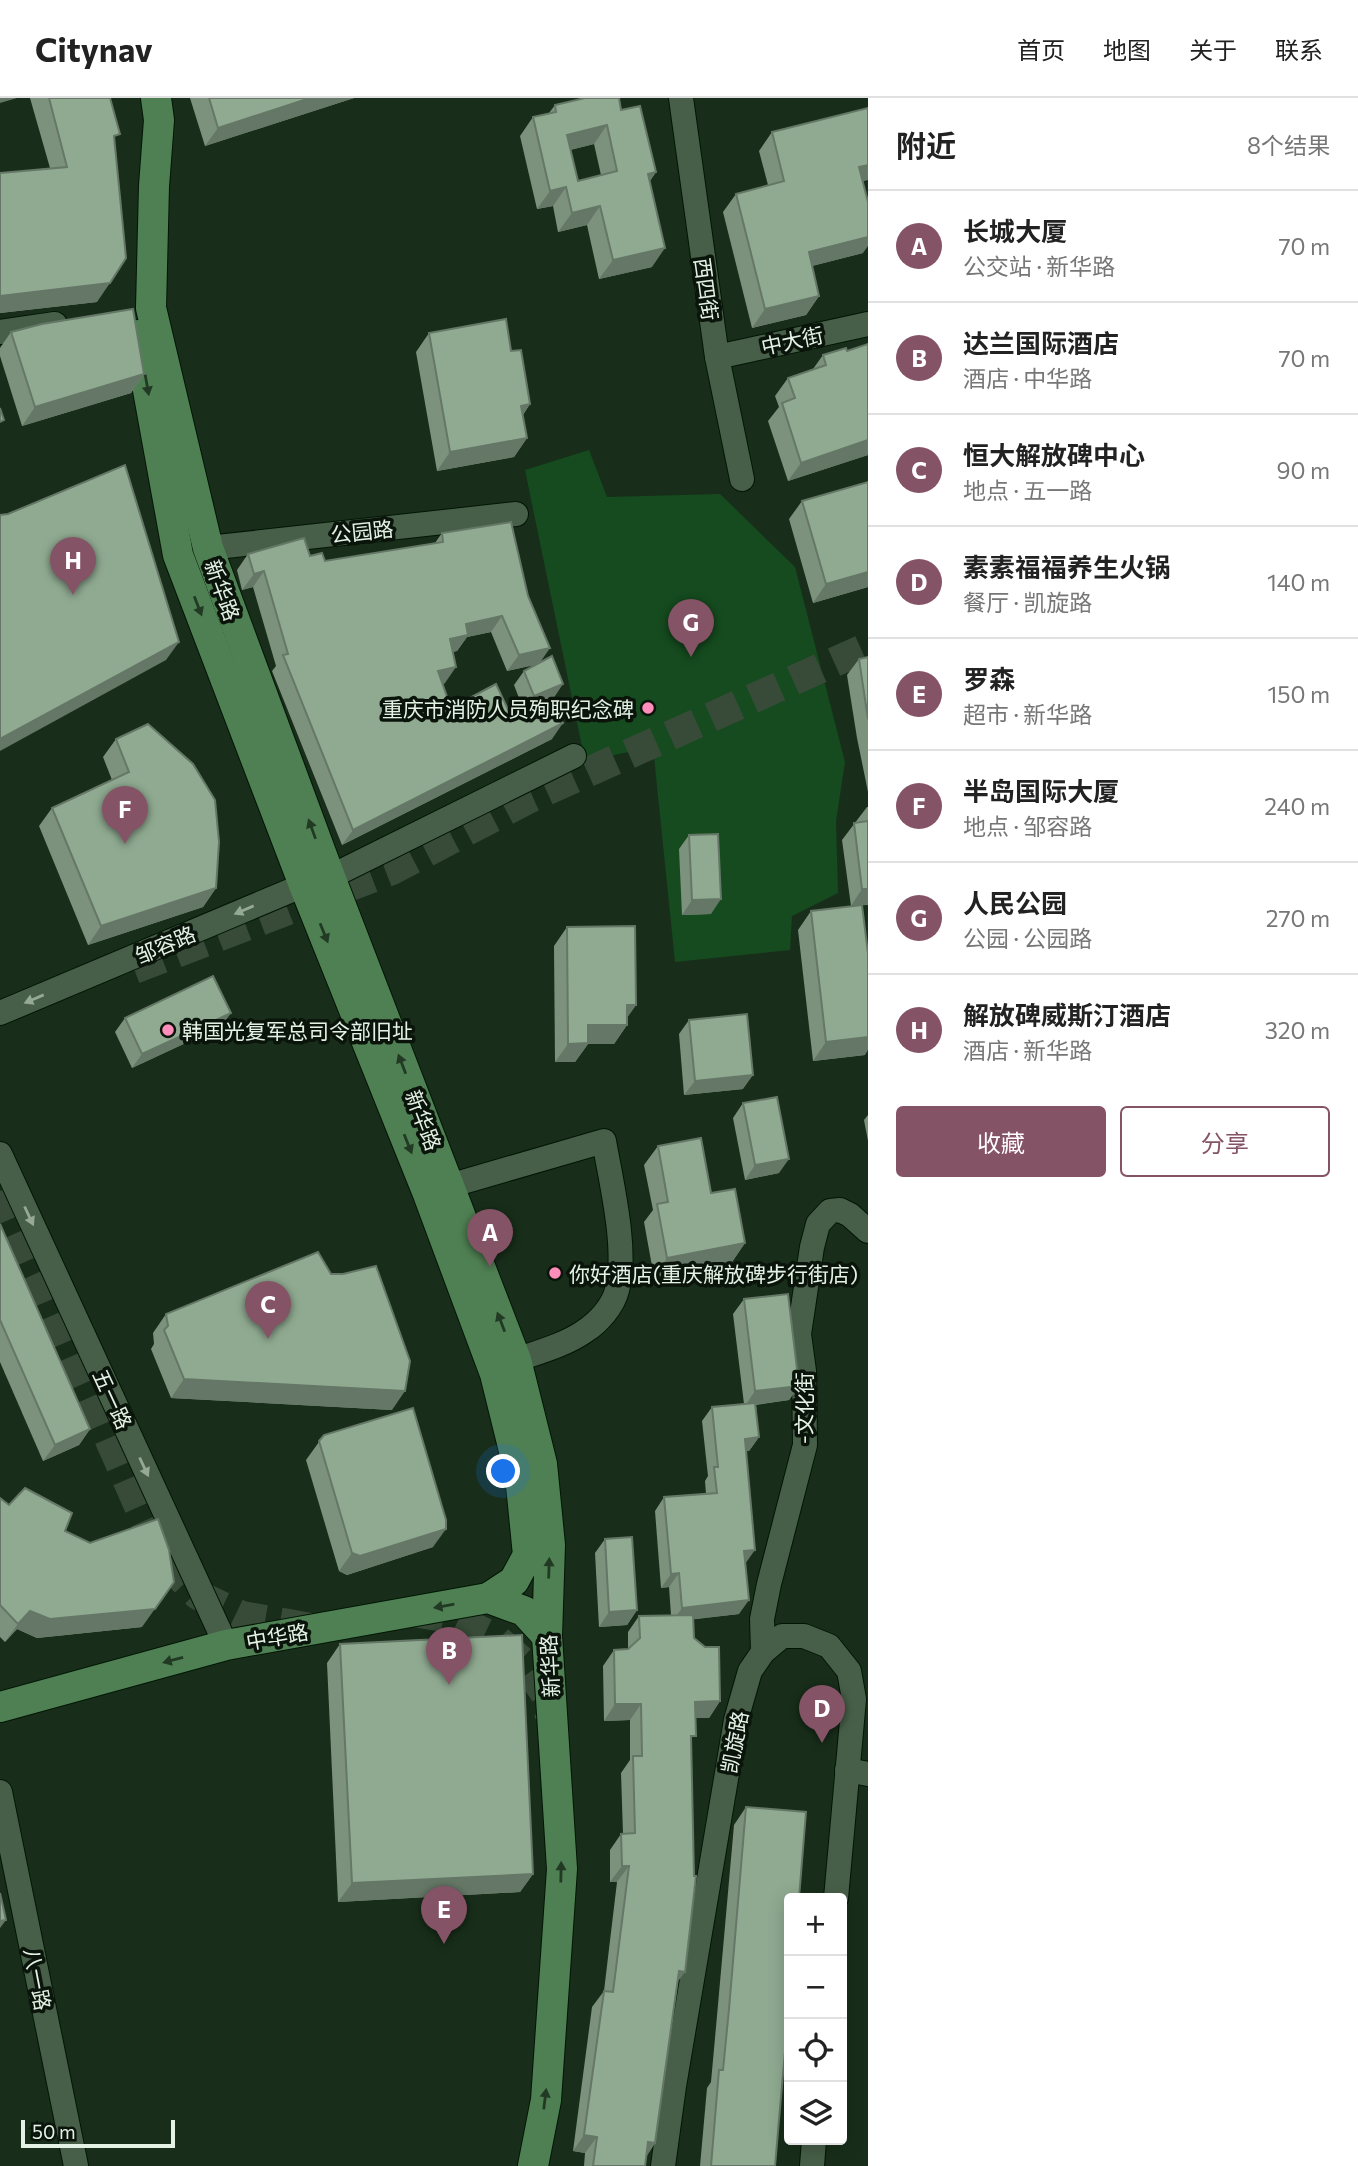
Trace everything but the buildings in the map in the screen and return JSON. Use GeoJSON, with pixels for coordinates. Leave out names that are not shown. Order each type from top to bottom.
{"type":"FeatureCollection","features":[{"type":"Feature","properties":{"kind":"main road","name":"新华路"},"geometry":{"type":"LineString","coordinates":[[138,98],[142,119],[136,191],[143,310],[178,555],[449,1186],[516,1360],[542,1464],[550,1545],[547,1636],[562,1869],[545,2100],[533,2166]]}},
{"type":"Feature","properties":{"kind":"main road","name":"新华路"},"geometry":{"type":"LineString","coordinates":[[156,98],[159,120],[143,310],[208,548],[317,881],[495,1374],[520,1475],[528,1555],[514,1581],[488,1598]]}},
{"type":"Feature","properties":{"kind":"main road"},"geometry":{"type":"LineString","coordinates":[[488,1598],[524,1611],[547,1636]]}},
{"type":"Feature","properties":{"kind":"main road","name":"中华路"},"geometry":{"type":"LineString","coordinates":[[0,1707],[226,1645],[488,1598]]}},
{"type":"Feature","properties":{"kind":"street","name":"西四街"},"geometry":{"type":"LineString","coordinates":[[681,98],[717,356],[742,478]]}},
{"type":"Feature","properties":{"kind":"street"},"geometry":{"type":"LineString","coordinates":[[0,332],[80,320]]}},
{"type":"Feature","properties":{"kind":"street","name":"中大街"},"geometry":{"type":"LineString","coordinates":[[717,356],[868,324]]}},
{"type":"Feature","properties":{"kind":"street","name":"公园路"},"geometry":{"type":"LineString","coordinates":[[208,548],[516,514]]}},
{"type":"Feature","properties":{"kind":"street"},"geometry":{"type":"LineString","coordinates":[[317,881],[574,756]]}},
{"type":"Feature","properties":{"kind":"street","name":"邹容路"},"geometry":{"type":"LineString","coordinates":[[0,1013],[317,881]]}},
{"type":"Feature","properties":{"kind":"street"},"geometry":{"type":"LineString","coordinates":[[449,1186],[604,1141],[619,1241],[621,1270],[617,1291],[607,1311],[586,1331],[568,1341],[516,1360]]}},
{"type":"Feature","properties":{"kind":"street","name":"五一路"},"geometry":{"type":"LineString","coordinates":[[0,1154],[226,1645]]}},
{"type":"Feature","properties":{"kind":"street","name":"-文化街"},"geometry":{"type":"LineString","coordinates":[[763,1652],[762,1619],[805,1445],[804,1371],[799,1334],[812,1247],[818,1224],[830,1211],[840,1210],[850,1215],[868,1231]]}},
{"type":"Feature","properties":{"kind":"street"},"geometry":{"type":"LineString","coordinates":[[763,1652],[782,1636],[804,1636],[829,1646],[849,1671],[858,1772],[837,1893]]}},
{"type":"Feature","properties":{"kind":"street","name":"凯旋路"},"geometry":{"type":"LineString","coordinates":[[663,2166],[736,1720],[751,1671],[763,1652]]}},
{"type":"Feature","properties":{"kind":"street","name":"八一路"},"geometry":{"type":"LineString","coordinates":[[0,1792],[76,2166]]}},
{"type":"Feature","properties":{"kind":"street"},"geometry":{"type":"LineString","coordinates":[[812,2166],[814,2145]]}},
{"type":"Feature","properties":{"kind":"green space"},"geometry":{"type":"Polygon","coordinates":[[[589,450],[607,497],[720,494],[795,567],[845,762],[836,821],[838,893],[792,916],[790,950],[675,962],[653,747],[585,761],[525,470],[589,450]]]}},
{"type":"Feature","properties":{"kind":"tunnel"},"geometry":{"type":"LineString","coordinates":[[134,969],[392,870],[530,798],[868,647]]}},
{"type":"Feature","properties":{"kind":"tunnel"},"geometry":{"type":"LineString","coordinates":[[0,1191],[161,1556],[198,1595],[242,1616],[311,1628]]}},
{"type":"Feature","properties":{"kind":"tunnel"},"geometry":{"type":"LineString","coordinates":[[414,1612],[455,1619],[494,1637],[524,1663],[545,1693],[550,1716]]}},
{"type":"Feature","properties":{"kind":"place","name":"解放碑威斯汀酒店"},"geometry":{"type":"Point","coordinates":[73,595]}},
{"type":"Feature","properties":{"kind":"place","name":"人民公园"},"geometry":{"type":"Point","coordinates":[691,657]}},
{"type":"Feature","properties":{"kind":"place","name":"重庆市消防人员殉职纪念碑"},"geometry":{"type":"Point","coordinates":[648,708]}},
{"type":"Feature","properties":{"kind":"place","name":"半岛国际大厦"},"geometry":{"type":"Point","coordinates":[125,844]}},
{"type":"Feature","properties":{"kind":"place","name":"韩国光复军总司令部旧址"},"geometry":{"type":"Point","coordinates":[168,1030]}},
{"type":"Feature","properties":{"kind":"place","name":"长城大厦"},"geometry":{"type":"Point","coordinates":[490,1267]}},
{"type":"Feature","properties":{"kind":"place","name":"你好酒店(重庆解放碑步行街店)"},"geometry":{"type":"Point","coordinates":[555,1273]}},
{"type":"Feature","properties":{"kind":"place","name":"恒大解放碑中心"},"geometry":{"type":"Point","coordinates":[268,1339]}},
{"type":"Feature","properties":{"kind":"place","name":"达兰国际酒店"},"geometry":{"type":"Point","coordinates":[449,1685]}},
{"type":"Feature","properties":{"kind":"place","name":"素素福福养生火锅"},"geometry":{"type":"Point","coordinates":[822,1743]}},
{"type":"Feature","properties":{"kind":"place","name":"罗森"},"geometry":{"type":"Point","coordinates":[444,1944]}}]}
